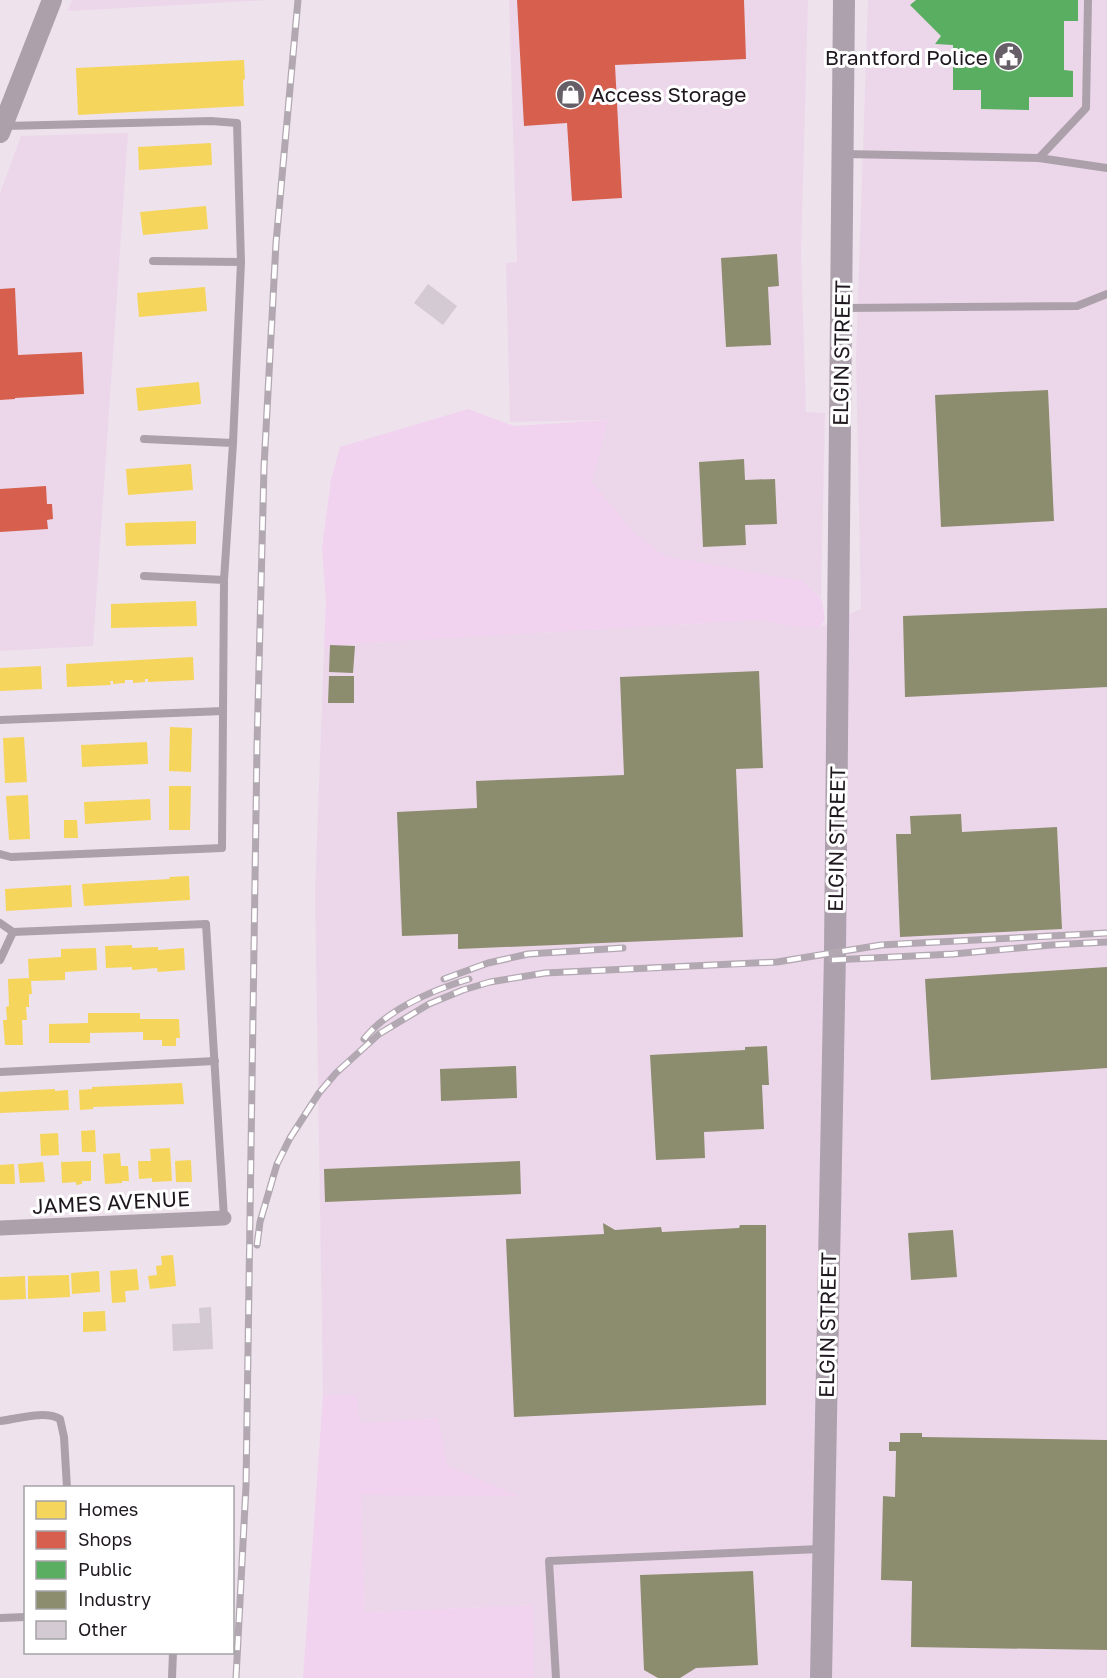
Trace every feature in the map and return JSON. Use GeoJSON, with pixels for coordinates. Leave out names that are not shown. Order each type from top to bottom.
{"type":"FeatureCollection","features":[{"type":"Feature","properties":{"kind":"main road","name":"ELGIN STREET"},"geometry":{"type":"LineString","coordinates":[[821,1678],[835,952],[844,0]]}},
{"type":"Feature","properties":{"kind":"street"},"geometry":{"type":"LineString","coordinates":[[2,129],[52,0]]}},
{"type":"Feature","properties":{"kind":"street","name":"JAMES AVENUE"},"geometry":{"type":"LineString","coordinates":[[0,1228],[224,1218]]}},
{"type":"Feature","properties":{"kind":"lane"},"geometry":{"type":"LineString","coordinates":[[1040,158],[1086,108],[1089,0]]}},
{"type":"Feature","properties":{"kind":"lane"},"geometry":{"type":"LineString","coordinates":[[0,854],[11,857],[222,848],[224,580],[241,262],[237,123],[211,121],[2,129]]}},
{"type":"Feature","properties":{"kind":"lane"},"geometry":{"type":"LineString","coordinates":[[843,154],[1040,158],[1107,168]]}},
{"type":"Feature","properties":{"kind":"lane"},"geometry":{"type":"LineString","coordinates":[[153,261],[241,262]]}},
{"type":"Feature","properties":{"kind":"lane"},"geometry":{"type":"LineString","coordinates":[[841,308],[1077,306],[1107,294]]}},
{"type":"Feature","properties":{"kind":"lane"},"geometry":{"type":"LineString","coordinates":[[144,439],[233,443]]}},
{"type":"Feature","properties":{"kind":"lane"},"geometry":{"type":"LineString","coordinates":[[144,576],[224,580]]}},
{"type":"Feature","properties":{"kind":"lane"},"geometry":{"type":"LineString","coordinates":[[0,720],[223,711]]}},
{"type":"Feature","properties":{"kind":"lane"},"geometry":{"type":"LineString","coordinates":[[0,923],[13,932],[206,924],[224,1218]]}},
{"type":"Feature","properties":{"kind":"lane"},"geometry":{"type":"LineString","coordinates":[[0,960],[13,932]]}},
{"type":"Feature","properties":{"kind":"lane"},"geometry":{"type":"LineString","coordinates":[[0,1072],[215,1061]]}},
{"type":"Feature","properties":{"kind":"lane"},"geometry":{"type":"LineString","coordinates":[[0,1421],[46,1415],[60,1419],[64,1437],[67,1486]]}},
{"type":"Feature","properties":{"kind":"lane"},"geometry":{"type":"LineString","coordinates":[[556,1678],[549,1561],[823,1549]]}},
{"type":"Feature","properties":{"kind":"lane"},"geometry":{"type":"LineString","coordinates":[[0,1618],[24,1617]]}},
{"type":"Feature","properties":{"kind":"lane"},"geometry":{"type":"LineString","coordinates":[[172,1678],[173,1654]]}},
{"type":"Feature","properties":{"kind":"shaded area"},"geometry":{"type":"Polygon","coordinates":[[[72,0],[268,0],[68,11],[72,0]]]}},
{"type":"Feature","properties":{"kind":"shaded area"},"geometry":{"type":"Polygon","coordinates":[[[509,0],[808,0],[801,253],[806,412],[825,413],[821,598],[804,581],[666,556],[637,536],[592,482],[608,420],[510,422],[506,263],[517,262],[509,0]]]}},
{"type":"Feature","properties":{"kind":"shaded area"},"geometry":{"type":"Polygon","coordinates":[[[868,0],[1107,0],[1107,1678],[534,1678],[532,1605],[365,1612],[361,1495],[518,1495],[448,1466],[438,1418],[360,1423],[357,1395],[323,1395],[315,892],[324,649],[352,644],[759,620],[798,627],[820,627],[861,609],[856,356],[868,0]]]}},
{"type":"Feature","properties":{"kind":"shaded area"},"geometry":{"type":"Polygon","coordinates":[[[128,133],[93,646],[0,651],[0,193],[21,136],[128,133]]]}},
{"type":"Feature","properties":{"kind":"shaded area"},"geometry":{"type":"Polygon","coordinates":[[[468,409],[514,426],[608,420],[592,482],[637,536],[666,556],[804,581],[822,600],[825,620],[820,627],[798,627],[759,620],[352,644],[324,649],[326,601],[322,548],[331,480],[340,447],[468,409]]]}},
{"type":"Feature","properties":{"kind":"shaded area"},"geometry":{"type":"Polygon","coordinates":[[[323,1395],[357,1395],[360,1423],[438,1418],[448,1466],[520,1496],[361,1495],[365,1612],[533,1605],[534,1678],[303,1678],[323,1395]]]}},
{"type":"Feature","properties":{"kind":"building: Homes"},"geometry":{"type":"Polygon","coordinates":[[[244,60],[244,106],[78,115],[76,68],[244,60]]]}},
{"type":"Feature","properties":{"kind":"building: Homes"},"geometry":{"type":"Polygon","coordinates":[[[211,143],[212,165],[139,170],[138,147],[211,143]]]}},
{"type":"Feature","properties":{"kind":"building: Homes"},"geometry":{"type":"Polygon","coordinates":[[[206,206],[208,229],[143,235],[140,212],[206,206]]]}},
{"type":"Feature","properties":{"kind":"building: Homes"},"geometry":{"type":"Polygon","coordinates":[[[205,287],[207,311],[139,317],[137,293],[205,287]]]}},
{"type":"Feature","properties":{"kind":"building: Homes"},"geometry":{"type":"Polygon","coordinates":[[[199,382],[201,404],[138,411],[136,388],[199,382]]]}},
{"type":"Feature","properties":{"kind":"building: Homes"},"geometry":{"type":"Polygon","coordinates":[[[191,464],[193,490],[128,495],[126,469],[191,464]]]}},
{"type":"Feature","properties":{"kind":"building: Homes"},"geometry":{"type":"Polygon","coordinates":[[[196,521],[196,544],[126,546],[125,523],[196,521]]]}},
{"type":"Feature","properties":{"kind":"building: Homes"},"geometry":{"type":"Polygon","coordinates":[[[196,601],[197,626],[111,628],[111,604],[196,601]]]}},
{"type":"Feature","properties":{"kind":"building: Homes"},"geometry":{"type":"Polygon","coordinates":[[[193,657],[194,680],[148,682],[148,679],[145,679],[145,682],[133,683],[133,680],[125,680],[125,683],[113,684],[113,681],[110,681],[111,685],[67,687],[66,664],[193,657]]]}},
{"type":"Feature","properties":{"kind":"building: Homes"},"geometry":{"type":"Polygon","coordinates":[[[41,666],[42,689],[0,691],[0,668],[41,666]]]}},
{"type":"Feature","properties":{"kind":"building: Homes"},"geometry":{"type":"Polygon","coordinates":[[[170,727],[192,728],[191,772],[169,771],[170,727]]]}},
{"type":"Feature","properties":{"kind":"building: Homes"},"geometry":{"type":"Polygon","coordinates":[[[24,737],[27,782],[5,783],[3,738],[24,737]]]}},
{"type":"Feature","properties":{"kind":"building: Homes"},"geometry":{"type":"Polygon","coordinates":[[[147,742],[148,764],[82,767],[81,745],[147,742]]]}},
{"type":"Feature","properties":{"kind":"building: Homes"},"geometry":{"type":"Polygon","coordinates":[[[169,786],[191,786],[190,830],[169,830],[169,786]]]}},
{"type":"Feature","properties":{"kind":"building: Homes"},"geometry":{"type":"Polygon","coordinates":[[[28,795],[30,839],[9,840],[6,796],[28,795]]]}},
{"type":"Feature","properties":{"kind":"building: Homes"},"geometry":{"type":"Polygon","coordinates":[[[150,799],[151,820],[85,824],[84,802],[150,799]]]}},
{"type":"Feature","properties":{"kind":"building: Homes"},"geometry":{"type":"Polygon","coordinates":[[[64,820],[77,820],[78,838],[64,838],[64,820]]]}},
{"type":"Feature","properties":{"kind":"building: Homes"},"geometry":{"type":"Polygon","coordinates":[[[189,876],[190,900],[84,906],[82,884],[189,876]]]}},
{"type":"Feature","properties":{"kind":"building: Homes"},"geometry":{"type":"Polygon","coordinates":[[[71,885],[72,907],[6,911],[5,889],[71,885]]]}},
{"type":"Feature","properties":{"kind":"building: Homes"},"geometry":{"type":"Polygon","coordinates":[[[132,945],[132,948],[158,947],[158,950],[184,948],[185,970],[158,972],[157,968],[132,970],[132,967],[106,968],[105,946],[132,945]]]}},
{"type":"Feature","properties":{"kind":"building: Homes"},"geometry":{"type":"Polygon","coordinates":[[[96,948],[97,970],[65,972],[65,980],[31,981],[32,994],[29,994],[29,1007],[26,1007],[27,1020],[22,1020],[23,1045],[5,1045],[3,1020],[7,1020],[6,1007],[9,1006],[8,979],[29,978],[28,959],[61,957],[61,949],[96,948]]]}},
{"type":"Feature","properties":{"kind":"building: Homes"},"geometry":{"type":"Polygon","coordinates":[[[88,1013],[140,1013],[140,1019],[179,1019],[180,1038],[176,1038],[176,1046],[162,1046],[162,1040],[143,1040],[143,1032],[90,1033],[90,1043],[49,1043],[49,1024],[88,1023],[88,1013]]]}},
{"type":"Feature","properties":{"kind":"building: Homes"},"geometry":{"type":"Polygon","coordinates":[[[182,1083],[184,1104],[93,1107],[93,1109],[80,1110],[79,1090],[92,1089],[92,1087],[182,1083]]]}},
{"type":"Feature","properties":{"kind":"building: Homes"},"geometry":{"type":"Polygon","coordinates":[[[55,1089],[55,1091],[68,1090],[69,1110],[0,1113],[0,1092],[55,1089]]]}},
{"type":"Feature","properties":{"kind":"building: Homes"},"geometry":{"type":"Polygon","coordinates":[[[95,1130],[96,1152],[82,1152],[81,1131],[95,1130]]]}},
{"type":"Feature","properties":{"kind":"building: Homes"},"geometry":{"type":"Polygon","coordinates":[[[58,1133],[59,1155],[41,1156],[40,1134],[58,1133]]]}},
{"type":"Feature","properties":{"kind":"building: Homes"},"geometry":{"type":"Polygon","coordinates":[[[170,1148],[172,1181],[152,1182],[152,1178],[139,1179],[138,1161],[151,1161],[150,1149],[170,1148]]]}},
{"type":"Feature","properties":{"kind":"building: Homes"},"geometry":{"type":"Polygon","coordinates":[[[120,1153],[121,1166],[128,1166],[129,1181],[105,1184],[103,1154],[120,1153]]]}},
{"type":"Feature","properties":{"kind":"building: Homes"},"geometry":{"type":"Polygon","coordinates":[[[191,1160],[192,1182],[176,1182],[175,1161],[191,1160]]]}},
{"type":"Feature","properties":{"kind":"building: Homes"},"geometry":{"type":"Polygon","coordinates":[[[91,1161],[91,1181],[82,1181],[82,1184],[76,1185],[76,1182],[62,1183],[61,1162],[91,1161]]]}},
{"type":"Feature","properties":{"kind":"building: Homes"},"geometry":{"type":"Polygon","coordinates":[[[43,1162],[45,1182],[20,1183],[18,1164],[43,1162]]]}},
{"type":"Feature","properties":{"kind":"building: Homes"},"geometry":{"type":"Polygon","coordinates":[[[14,1164],[15,1184],[0,1184],[0,1165],[14,1164]]]}},
{"type":"Feature","properties":{"kind":"building: Homes"},"geometry":{"type":"Polygon","coordinates":[[[173,1255],[176,1286],[150,1289],[148,1276],[157,1275],[156,1266],[162,1265],[161,1256],[173,1255]]]}},
{"type":"Feature","properties":{"kind":"building: Homes"},"geometry":{"type":"Polygon","coordinates":[[[137,1269],[139,1290],[125,1291],[126,1302],[112,1303],[110,1271],[137,1269]]]}},
{"type":"Feature","properties":{"kind":"building: Homes"},"geometry":{"type":"Polygon","coordinates":[[[99,1271],[100,1292],[72,1294],[71,1273],[99,1271]]]}},
{"type":"Feature","properties":{"kind":"building: Homes"},"geometry":{"type":"Polygon","coordinates":[[[69,1275],[70,1297],[28,1299],[28,1276],[69,1275]]]}},
{"type":"Feature","properties":{"kind":"building: Homes"},"geometry":{"type":"Polygon","coordinates":[[[25,1276],[26,1299],[0,1300],[0,1277],[25,1276]]]}},
{"type":"Feature","properties":{"kind":"building: Homes"},"geometry":{"type":"Polygon","coordinates":[[[105,1311],[106,1331],[83,1332],[83,1312],[105,1311]]]}},
{"type":"Feature","properties":{"kind":"building: Shops","name":"Access Storage"},"geometry":{"type":"Polygon","coordinates":[[[517,0],[744,0],[746,59],[615,65],[622,198],[572,201],[567,123],[524,126],[517,0]]]}},
{"type":"Feature","properties":{"kind":"building: Shops"},"geometry":{"type":"Polygon","coordinates":[[[15,288],[18,355],[82,352],[84,394],[0,400],[0,289],[15,288]]]}},
{"type":"Feature","properties":{"kind":"building: Shops"},"geometry":{"type":"Polygon","coordinates":[[[46,486],[47,504],[52,504],[53,519],[47,520],[48,529],[0,532],[0,489],[46,486]]]}},
{"type":"Feature","properties":{"kind":"building: Public","name":"Brantford Police"},"geometry":{"type":"Polygon","coordinates":[[[916,0],[1078,0],[1078,21],[1064,21],[1064,70],[1073,71],[1073,97],[1029,97],[1029,110],[981,109],[981,90],[953,90],[953,45],[935,44],[941,36],[910,5],[916,0]]]}},
{"type":"Feature","properties":{"kind":"building: Industry"},"geometry":{"type":"Polygon","coordinates":[[[777,254],[779,286],[768,287],[771,345],[726,347],[721,258],[777,254]]]}},
{"type":"Feature","properties":{"kind":"building: Industry"},"geometry":{"type":"Polygon","coordinates":[[[1048,390],[1054,521],[941,527],[935,395],[1048,390]]]}},
{"type":"Feature","properties":{"kind":"building: Industry"},"geometry":{"type":"Polygon","coordinates":[[[744,459],[745,480],[775,479],[777,524],[745,525],[746,545],[703,547],[699,462],[744,459]]]}},
{"type":"Feature","properties":{"kind":"building: Industry"},"geometry":{"type":"Polygon","coordinates":[[[1107,608],[1107,687],[905,697],[903,616],[1107,608]]]}},
{"type":"Feature","properties":{"kind":"building: Industry"},"geometry":{"type":"Polygon","coordinates":[[[330,645],[355,646],[353,673],[329,672],[330,645]]]}},
{"type":"Feature","properties":{"kind":"building: Industry"},"geometry":{"type":"Polygon","coordinates":[[[759,671],[763,768],[736,769],[743,937],[458,949],[458,934],[402,936],[397,812],[477,808],[476,781],[624,775],[620,677],[759,671]]]}},
{"type":"Feature","properties":{"kind":"building: Industry"},"geometry":{"type":"Polygon","coordinates":[[[329,676],[354,676],[354,703],[328,703],[329,676]]]}},
{"type":"Feature","properties":{"kind":"building: Industry"},"geometry":{"type":"Polygon","coordinates":[[[961,814],[962,832],[1057,827],[1062,929],[900,937],[896,834],[911,834],[910,816],[961,814]]]}},
{"type":"Feature","properties":{"kind":"building: Industry"},"geometry":{"type":"Polygon","coordinates":[[[1107,967],[1107,1068],[931,1080],[925,979],[1107,967]]]}},
{"type":"Feature","properties":{"kind":"building: Industry"},"geometry":{"type":"Polygon","coordinates":[[[767,1046],[769,1085],[762,1085],[764,1129],[704,1132],[705,1158],[656,1160],[650,1055],[745,1050],[745,1047],[767,1046]]]}},
{"type":"Feature","properties":{"kind":"building: Industry"},"geometry":{"type":"Polygon","coordinates":[[[516,1066],[517,1098],[441,1101],[440,1069],[516,1066]]]}},
{"type":"Feature","properties":{"kind":"building: Industry"},"geometry":{"type":"Polygon","coordinates":[[[520,1161],[521,1194],[325,1202],[324,1169],[520,1161]]]}},
{"type":"Feature","properties":{"kind":"building: Industry"},"geometry":{"type":"Polygon","coordinates":[[[603,1223],[615,1230],[661,1227],[662,1232],[766,1225],[766,1405],[514,1417],[506,1239],[604,1234],[603,1223]]]}},
{"type":"Feature","properties":{"kind":"building: Industry"},"geometry":{"type":"Polygon","coordinates":[[[953,1230],[957,1277],[911,1280],[908,1233],[953,1230]]]}},
{"type":"Feature","properties":{"kind":"building: Industry"},"geometry":{"type":"Polygon","coordinates":[[[900,1433],[922,1433],[922,1437],[1107,1440],[1107,1650],[911,1647],[912,1581],[881,1580],[883,1496],[895,1497],[896,1451],[889,1451],[889,1442],[900,1442],[900,1433]]]}},
{"type":"Feature","properties":{"kind":"building: Industry"},"geometry":{"type":"Polygon","coordinates":[[[753,1571],[758,1665],[696,1668],[680,1678],[658,1678],[644,1670],[640,1575],[753,1571]]]}},
{"type":"Feature","properties":{"kind":"building: Other"},"geometry":{"type":"Polygon","coordinates":[[[428,284],[457,306],[443,325],[414,303],[428,284]]]}},
{"type":"Feature","properties":{"kind":"building: Other"},"geometry":{"type":"Polygon","coordinates":[[[211,1307],[213,1349],[173,1351],[172,1324],[200,1323],[199,1308],[211,1307]]]}},
{"type":"Feature","properties":{"kind":"railway"},"geometry":{"type":"LineString","coordinates":[[236,1678],[246,1486],[257,746],[264,467],[276,243],[298,0]]}},
{"type":"Feature","properties":{"kind":"railway"},"geometry":{"type":"LineString","coordinates":[[257,1245],[260,1222],[277,1164],[290,1138],[319,1093],[336,1073],[379,1034],[429,1004],[463,990],[490,982],[545,973],[777,962],[881,945],[1107,933]]}},
{"type":"Feature","properties":{"kind":"railway"},"geometry":{"type":"LineString","coordinates":[[832,960],[953,954],[1107,942]]}},
{"type":"Feature","properties":{"kind":"railway"},"geometry":{"type":"LineString","coordinates":[[444,979],[488,963],[528,954],[623,948]]}},
{"type":"Feature","properties":{"kind":"railway"},"geometry":{"type":"LineString","coordinates":[[364,1039],[374,1028],[398,1010],[441,989],[469,979]]}},
{"type":"Feature","properties":{"kind":"place","name":"Brantford Police"},"geometry":{"type":"Point","coordinates":[1009,57]}},
{"type":"Feature","properties":{"kind":"place","name":"Access Storage"},"geometry":{"type":"Point","coordinates":[570,94]}}]}
